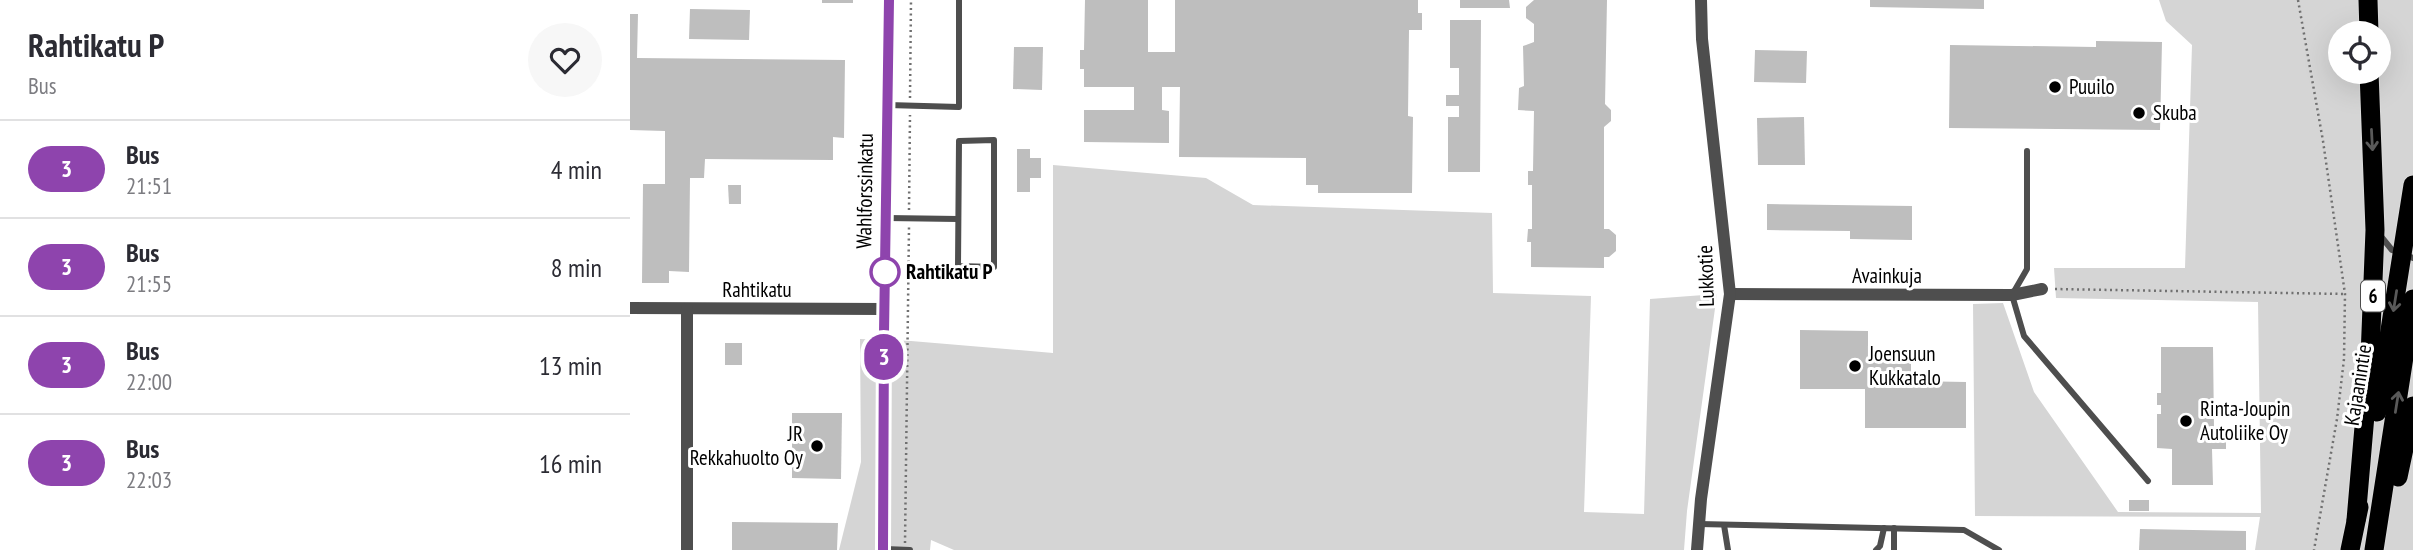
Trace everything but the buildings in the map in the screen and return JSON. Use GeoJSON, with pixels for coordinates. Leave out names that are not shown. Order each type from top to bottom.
{"type":"FeatureCollection","features":[{"type":"Feature","properties":{"kind":"highway"},"geometry":{"type":"LineString","coordinates":[[2368,0],[2369,21]]}},
{"type":"Feature","properties":{"kind":"highway","name":"6"},"geometry":{"type":"LineString","coordinates":[[2356,520],[2370,357],[2375,230],[2370,84]]}},
{"type":"Feature","properties":{"kind":"highway","name":"Kajaanintie"},"geometry":{"type":"LineString","coordinates":[[2350,550],[2408,256],[2413,185]]}},
{"type":"Feature","properties":{"kind":"highway","name":"Kajaanintie"},"geometry":{"type":"LineString","coordinates":[[2375,546],[2413,299]]}},
{"type":"Feature","properties":{"kind":"highway"},"geometry":{"type":"LineString","coordinates":[[2375,546],[2390,525],[2413,406]]}},
{"type":"Feature","properties":{"kind":"street","name":"Wahlforssinkatu"},"geometry":{"type":"LineString","coordinates":[[883,550],[889,0]]}},
{"type":"Feature","properties":{"kind":"street","name":"Lukkotie"},"geometry":{"type":"LineString","coordinates":[[1697,550],[1730,295],[1702,39],[1701,0]]}},
{"type":"Feature","properties":{"kind":"street","name":"Avainkuja"},"geometry":{"type":"LineString","coordinates":[[1730,295],[2012,295],[2042,289]]}},
{"type":"Feature","properties":{"kind":"street","name":"Rahtikatu"},"geometry":{"type":"LineString","coordinates":[[630,309],[884,309]]}},
{"type":"Feature","properties":{"kind":"street"},"geometry":{"type":"LineString","coordinates":[[687,309],[687,550]]}},
{"type":"Feature","properties":{"kind":"lane"},"geometry":{"type":"LineString","coordinates":[[888,105],[959,107],[959,0]]}},
{"type":"Feature","properties":{"kind":"lane"},"geometry":{"type":"LineString","coordinates":[[994,140],[994,267],[958,266],[958,219],[959,141],[994,140]]}},
{"type":"Feature","properties":{"kind":"lane"},"geometry":{"type":"LineString","coordinates":[[2027,151],[2027,269],[2012,295],[2024,336],[2148,481]]}},
{"type":"Feature","properties":{"kind":"lane"},"geometry":{"type":"LineString","coordinates":[[886,218],[958,219]]}},
{"type":"Feature","properties":{"kind":"lane"},"geometry":{"type":"LineString","coordinates":[[2375,230],[2392,250],[2408,256]]}},
{"type":"Feature","properties":{"kind":"lane"},"geometry":{"type":"LineString","coordinates":[[1699,524],[1965,530],[2000,550]]}},
{"type":"Feature","properties":{"kind":"lane"},"geometry":{"type":"LineString","coordinates":[[1724,525],[1728,550]]}},
{"type":"Feature","properties":{"kind":"lane"},"geometry":{"type":"LineString","coordinates":[[1875,550],[1880,546],[1884,528]]}},
{"type":"Feature","properties":{"kind":"lane"},"geometry":{"type":"LineString","coordinates":[[1894,528],[1894,550]]}},
{"type":"Feature","properties":{"kind":"lane"},"geometry":{"type":"LineString","coordinates":[[883,550],[908,550]]}},
{"type":"Feature","properties":{"kind":"path"},"geometry":{"type":"LineString","coordinates":[[908,550],[911,0]]}},
{"type":"Feature","properties":{"kind":"path"},"geometry":{"type":"LineString","coordinates":[[2298,0],[2323,141],[2345,294],[2342,383],[2314,550]]}},
{"type":"Feature","properties":{"kind":"path"},"geometry":{"type":"LineString","coordinates":[[2042,289],[2345,294]]}},
{"type":"Feature","properties":{"kind":"shaded area"},"geometry":{"type":"Polygon","coordinates":[[[2159,0],[2413,0],[2413,550],[2255,550],[2260,517],[1975,516],[1973,304],[2003,303],[2034,392],[2118,512],[2261,513],[2258,302],[2056,298],[2054,268],[2185,268],[2192,45],[2166,21],[2159,0]]]}},
{"type":"Feature","properties":{"kind":"shaded area"},"geometry":{"type":"Polygon","coordinates":[[[1053,165],[1206,178],[1253,205],[1492,213],[1493,293],[1591,296],[1584,512],[1644,514],[1650,299],[1717,294],[1684,550],[954,550],[931,540],[930,550],[839,550],[861,462],[860,339],[1053,353],[1053,165]]]}},
{"type":"Feature","properties":{"kind":"bus line","name":"3"},"geometry":{"type":"LineString","coordinates":[[883,550],[889,0]]}},
{"type":"Feature","properties":{"kind":"place","name":"Puuilo"},"geometry":{"type":"Point","coordinates":[2055,87]}},
{"type":"Feature","properties":{"kind":"place","name":"Skuba"},"geometry":{"type":"Point","coordinates":[2139,113]}},
{"type":"Feature","properties":{"kind":"place","name":"Rahtikatu P"},"geometry":{"type":"Point","coordinates":[885,272]}},
{"type":"Feature","properties":{"kind":"place","name":"Joensuun Kukkatalo"},"geometry":{"type":"Point","coordinates":[1855,366]}},
{"type":"Feature","properties":{"kind":"place","name":"Rinta-Joupin Autoliike Oy"},"geometry":{"type":"Point","coordinates":[2186,421]}},
{"type":"Feature","properties":{"kind":"place","name":"JR Rekkahuolto Oy"},"geometry":{"type":"Point","coordinates":[817,446]}}]}
